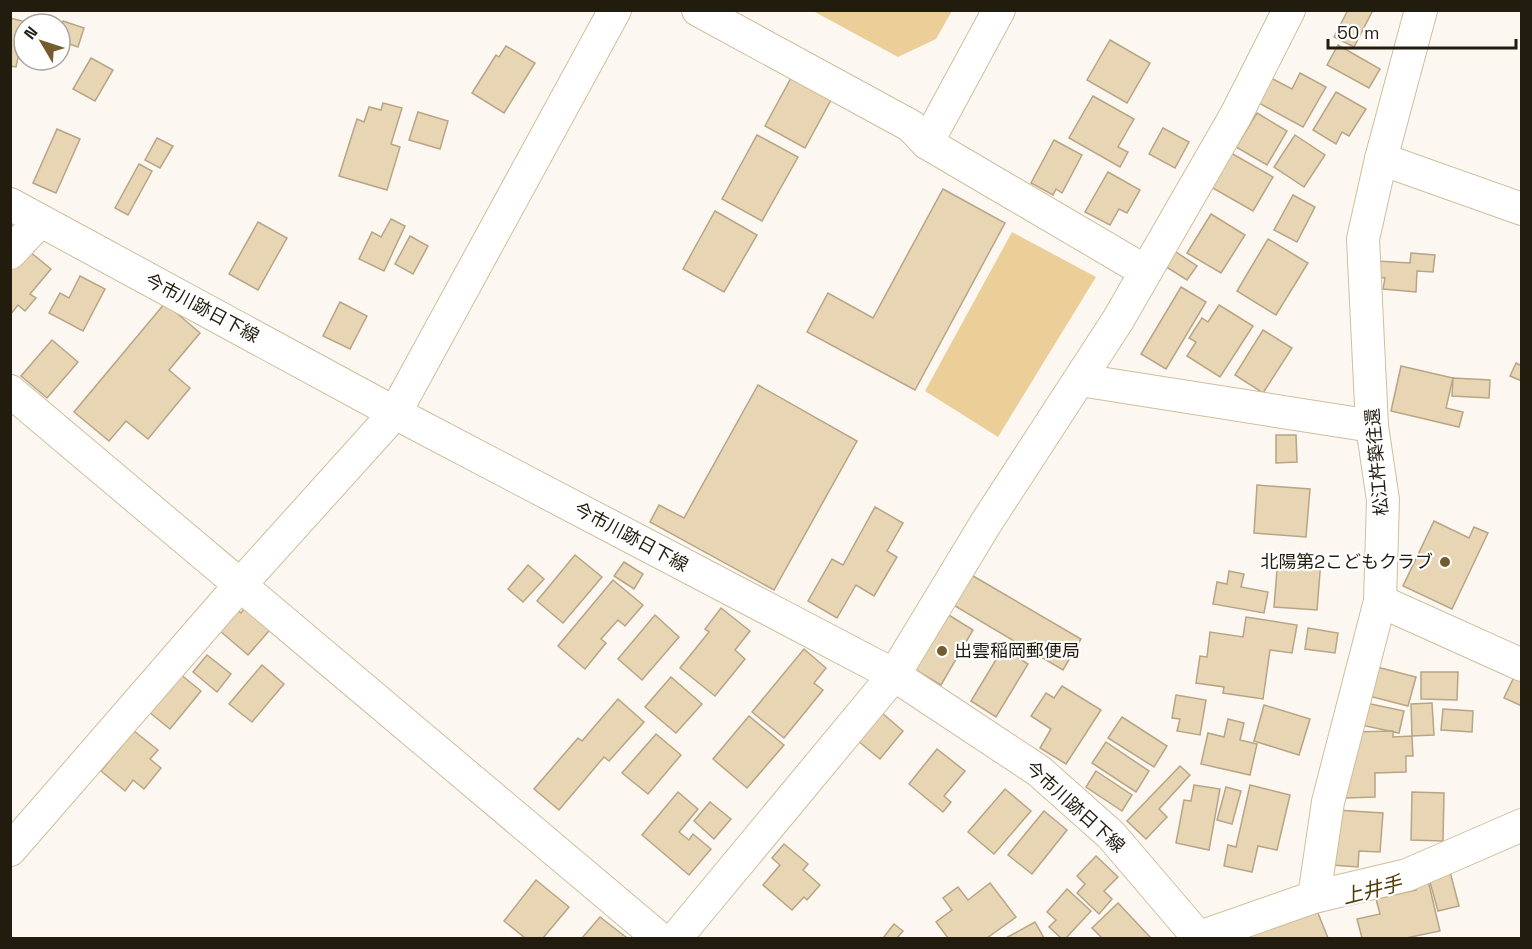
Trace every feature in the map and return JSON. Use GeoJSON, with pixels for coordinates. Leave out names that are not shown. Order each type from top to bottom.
{"type":"FeatureCollection","features":[{"type":"Feature","properties":{"kind":"street"},"geometry":{"type":"LineString","coordinates":[[10,850],[240,585],[395,413],[615,10]]}},
{"type":"Feature","properties":{"kind":"street"},"geometry":{"type":"LineString","coordinates":[[698,10],[911,126],[927,143],[1145,271]]}},
{"type":"Feature","properties":{"kind":"street"},"geometry":{"type":"LineString","coordinates":[[927,143],[999,10]]}},
{"type":"Feature","properties":{"kind":"street"},"geometry":{"type":"LineString","coordinates":[[676,939],[894,675],[986,523],[1118,320],[1236,115],[1289,10]]}},
{"type":"Feature","properties":{"kind":"street","name":"松江杵築往還"},"geometry":{"type":"LineString","coordinates":[[1314,897],[1328,802],[1380,601],[1383,500],[1372,426],[1363,239],[1381,159],[1421,10]]}},
{"type":"Feature","properties":{"kind":"street"},"geometry":{"type":"LineString","coordinates":[[1381,159],[1521,209]]}},
{"type":"Feature","properties":{"kind":"street","name":"今市川跡日下線"},"geometry":{"type":"LineString","coordinates":[[10,204],[395,413],[894,675],[1039,771],[1111,835],[1198,938]]}},
{"type":"Feature","properties":{"kind":"street"},"geometry":{"type":"LineString","coordinates":[[10,254],[40,221]]}},
{"type":"Feature","properties":{"kind":"street"},"geometry":{"type":"LineString","coordinates":[[1080,380],[1372,426]]}},
{"type":"Feature","properties":{"kind":"street"},"geometry":{"type":"LineString","coordinates":[[10,391],[659,939]]}},
{"type":"Feature","properties":{"kind":"street"},"geometry":{"type":"LineString","coordinates":[[1380,601],[1521,665]]}},
{"type":"Feature","properties":{"kind":"street"},"geometry":{"type":"LineString","coordinates":[[1198,938],[1314,897],[1407,875],[1521,825]]}},
{"type":"Feature","properties":{"kind":"shaded area"},"geometry":{"type":"Polygon","coordinates":[[[813,11],[952,11],[936,39],[898,57],[813,11]]]}},
{"type":"Feature","properties":{"kind":"shaded area"},"geometry":{"type":"Polygon","coordinates":[[[1012,232],[1096,277],[998,437],[925,391],[1012,232]]]}},
{"type":"Feature","properties":{"kind":"building"},"geometry":{"type":"Polygon","coordinates":[[[1348,10],[1373,10],[1354,47],[1334,37],[1348,10]]]}},
{"type":"Feature","properties":{"kind":"building"},"geometry":{"type":"Polygon","coordinates":[[[10,18],[12,18],[12,66],[10,66],[10,18]]]}},
{"type":"Feature","properties":{"kind":"building"},"geometry":{"type":"Polygon","coordinates":[[[72,24],[84,28],[78,47],[72,45],[72,24]]]}},
{"type":"Feature","properties":{"kind":"building"},"geometry":{"type":"Polygon","coordinates":[[[1110,40],[1150,63],[1127,103],[1087,80],[1110,40]]]}},
{"type":"Feature","properties":{"kind":"building"},"geometry":{"type":"Polygon","coordinates":[[[1338,45],[1380,69],[1369,88],[1327,65],[1338,45]]]}},
{"type":"Feature","properties":{"kind":"building"},"geometry":{"type":"Polygon","coordinates":[[[506,46],[535,63],[504,113],[472,93],[496,55],[499,57],[506,46]]]}},
{"type":"Feature","properties":{"kind":"building"},"geometry":{"type":"Polygon","coordinates":[[[91,58],[113,70],[95,101],[73,89],[91,58]]]}},
{"type":"Feature","properties":{"kind":"building"},"geometry":{"type":"Polygon","coordinates":[[[1300,73],[1326,87],[1303,127],[1257,102],[1271,78],[1292,89],[1300,73]]]}},
{"type":"Feature","properties":{"kind":"building"},"geometry":{"type":"Polygon","coordinates":[[[791,78],[831,100],[805,148],[765,126],[791,78]]]}},
{"type":"Feature","properties":{"kind":"building"},"geometry":{"type":"Polygon","coordinates":[[[1336,92],[1366,109],[1349,136],[1342,132],[1336,144],[1313,130],[1336,92]]]}},
{"type":"Feature","properties":{"kind":"building"},"geometry":{"type":"Polygon","coordinates":[[[1093,96],[1134,119],[1118,147],[1128,152],[1120,167],[1069,138],[1093,96]]]}},
{"type":"Feature","properties":{"kind":"building"},"geometry":{"type":"Polygon","coordinates":[[[383,103],[402,108],[391,144],[400,147],[387,190],[339,176],[357,119],[364,122],[369,107],[381,110],[383,103]]]}},
{"type":"Feature","properties":{"kind":"building"},"geometry":{"type":"Polygon","coordinates":[[[418,112],[448,121],[440,149],[409,140],[418,112]]]}},
{"type":"Feature","properties":{"kind":"building"},"geometry":{"type":"Polygon","coordinates":[[[1257,113],[1287,131],[1267,165],[1236,147],[1257,113]]]}},
{"type":"Feature","properties":{"kind":"building"},"geometry":{"type":"Polygon","coordinates":[[[1163,128],[1189,142],[1175,168],[1149,154],[1163,128]]]}},
{"type":"Feature","properties":{"kind":"building"},"geometry":{"type":"Polygon","coordinates":[[[57,129],[80,139],[56,193],[33,183],[57,129]]]}},
{"type":"Feature","properties":{"kind":"building"},"geometry":{"type":"Polygon","coordinates":[[[757,135],[798,157],[762,221],[722,199],[757,135]]]}},
{"type":"Feature","properties":{"kind":"building"},"geometry":{"type":"Polygon","coordinates":[[[1295,135],[1325,155],[1304,187],[1274,167],[1295,135]]]}},
{"type":"Feature","properties":{"kind":"building"},"geometry":{"type":"Polygon","coordinates":[[[157,138],[173,146],[160,168],[145,160],[157,138]]]}},
{"type":"Feature","properties":{"kind":"building"},"geometry":{"type":"Polygon","coordinates":[[[1054,140],[1082,155],[1062,193],[1056,189],[1053,195],[1031,183],[1054,140]]]}},
{"type":"Feature","properties":{"kind":"building"},"geometry":{"type":"Polygon","coordinates":[[[1231,153],[1273,177],[1253,211],[1211,187],[1231,153]]]}},
{"type":"Feature","properties":{"kind":"building"},"geometry":{"type":"Polygon","coordinates":[[[139,164],[152,171],[128,215],[115,208],[139,164]]]}},
{"type":"Feature","properties":{"kind":"building"},"geometry":{"type":"Polygon","coordinates":[[[1108,172],[1140,190],[1127,213],[1119,209],[1110,225],[1085,212],[1108,172]]]}},
{"type":"Feature","properties":{"kind":"building"},"geometry":{"type":"Polygon","coordinates":[[[943,189],[1005,223],[915,390],[807,332],[828,293],[873,318],[943,189]]]}},
{"type":"Feature","properties":{"kind":"building"},"geometry":{"type":"Polygon","coordinates":[[[1293,195],[1315,207],[1297,242],[1274,230],[1293,195]]]}},
{"type":"Feature","properties":{"kind":"building"},"geometry":{"type":"Polygon","coordinates":[[[715,211],[757,235],[724,292],[683,269],[715,211]]]}},
{"type":"Feature","properties":{"kind":"building"},"geometry":{"type":"Polygon","coordinates":[[[1211,214],[1245,235],[1221,273],[1187,253],[1211,214]]]}},
{"type":"Feature","properties":{"kind":"building"},"geometry":{"type":"Polygon","coordinates":[[[391,219],[405,226],[384,271],[359,259],[372,232],[381,237],[391,219]]]}},
{"type":"Feature","properties":{"kind":"building"},"geometry":{"type":"Polygon","coordinates":[[[258,222],[287,238],[258,290],[229,274],[258,222]]]}},
{"type":"Feature","properties":{"kind":"building"},"geometry":{"type":"Polygon","coordinates":[[[410,236],[428,246],[413,274],[395,264],[410,236]]]}},
{"type":"Feature","properties":{"kind":"building"},"geometry":{"type":"Polygon","coordinates":[[[1268,239],[1308,263],[1276,315],[1237,291],[1268,239]]]}},
{"type":"Feature","properties":{"kind":"building"},"geometry":{"type":"Polygon","coordinates":[[[24,247],[51,269],[30,294],[36,298],[25,311],[18,305],[10,315],[10,263],[24,247]]]}},
{"type":"Feature","properties":{"kind":"building"},"geometry":{"type":"Polygon","coordinates":[[[1170,248],[1197,266],[1187,280],[1160,263],[1170,248]]]}},
{"type":"Feature","properties":{"kind":"building"},"geometry":{"type":"Polygon","coordinates":[[[1411,253],[1435,255],[1433,272],[1417,271],[1416,292],[1383,289],[1385,278],[1376,277],[1377,261],[1410,263],[1411,253]]]}},
{"type":"Feature","properties":{"kind":"building"},"geometry":{"type":"Polygon","coordinates":[[[80,276],[105,289],[83,331],[49,313],[60,293],[69,298],[80,276]]]}},
{"type":"Feature","properties":{"kind":"building"},"geometry":{"type":"Polygon","coordinates":[[[1181,287],[1206,302],[1166,369],[1141,354],[1181,287]]]}},
{"type":"Feature","properties":{"kind":"building"},"geometry":{"type":"Polygon","coordinates":[[[340,302],[367,316],[350,349],[323,336],[340,302]]]}},
{"type":"Feature","properties":{"kind":"building"},"geometry":{"type":"Polygon","coordinates":[[[165,303],[200,333],[169,370],[190,388],[148,439],[126,421],[109,441],[74,412],[165,303]]]}},
{"type":"Feature","properties":{"kind":"building"},"geometry":{"type":"Polygon","coordinates":[[[1219,305],[1253,326],[1220,377],[1187,356],[1196,342],[1189,338],[1202,318],[1208,322],[1219,305]]]}},
{"type":"Feature","properties":{"kind":"building"},"geometry":{"type":"Polygon","coordinates":[[[1263,330],[1292,348],[1263,393],[1235,375],[1263,330]]]}},
{"type":"Feature","properties":{"kind":"building"},"geometry":{"type":"Polygon","coordinates":[[[52,340],[78,362],[47,398],[21,376],[52,340]]]}},
{"type":"Feature","properties":{"kind":"building"},"geometry":{"type":"Polygon","coordinates":[[[1516,363],[1520,365],[1522,363],[1522,381],[1510,376],[1516,363]]]}},
{"type":"Feature","properties":{"kind":"building"},"geometry":{"type":"Polygon","coordinates":[[[1401,366],[1453,378],[1446,408],[1463,412],[1459,427],[1391,411],[1401,366]]]}},
{"type":"Feature","properties":{"kind":"building"},"geometry":{"type":"Polygon","coordinates":[[[1453,378],[1490,380],[1489,398],[1452,396],[1453,378]]]}},
{"type":"Feature","properties":{"kind":"building"},"geometry":{"type":"Polygon","coordinates":[[[758,385],[857,441],[774,590],[650,522],[659,505],[684,518],[758,385]]]}},
{"type":"Feature","properties":{"kind":"building"},"geometry":{"type":"Polygon","coordinates":[[[1276,435],[1296,435],[1297,462],[1276,463],[1276,435]]]}},
{"type":"Feature","properties":{"kind":"building"},"geometry":{"type":"Polygon","coordinates":[[[1257,485],[1310,489],[1306,537],[1254,533],[1257,485]]]}},
{"type":"Feature","properties":{"kind":"building"},"geometry":{"type":"Polygon","coordinates":[[[875,507],[903,523],[887,551],[897,557],[874,596],[856,585],[837,618],[808,601],[832,559],[843,565],[875,507]]]}},
{"type":"Feature","properties":{"kind":"building","name":"北陽第2こどもクラブ"},"geometry":{"type":"Polygon","coordinates":[[[1434,521],[1469,538],[1474,527],[1488,533],[1452,609],[1403,586],[1434,521]]]}},
{"type":"Feature","properties":{"kind":"building"},"geometry":{"type":"Polygon","coordinates":[[[575,555],[602,577],[563,623],[537,601],[575,555]]]}},
{"type":"Feature","properties":{"kind":"building"},"geometry":{"type":"Polygon","coordinates":[[[1278,558],[1321,560],[1317,610],[1274,607],[1278,558]]]}},
{"type":"Feature","properties":{"kind":"building"},"geometry":{"type":"Polygon","coordinates":[[[624,562],[643,574],[634,589],[614,576],[624,562]]]}},
{"type":"Feature","properties":{"kind":"building"},"geometry":{"type":"Polygon","coordinates":[[[528,565],[544,579],[523,602],[508,589],[528,565]]]}},
{"type":"Feature","properties":{"kind":"building"},"geometry":{"type":"Polygon","coordinates":[[[1229,571],[1244,574],[1241,587],[1268,592],[1264,613],[1213,604],[1217,582],[1227,584],[1229,571]]]}},
{"type":"Feature","properties":{"kind":"building"},"geometry":{"type":"Polygon","coordinates":[[[968,573],[1081,639],[1063,670],[950,603],[968,573]]]}},
{"type":"Feature","properties":{"kind":"building"},"geometry":{"type":"Polygon","coordinates":[[[613,580],[643,605],[625,626],[618,620],[601,639],[606,643],[585,669],[558,646],[613,580]]]}},
{"type":"Feature","properties":{"kind":"building"},"geometry":{"type":"Polygon","coordinates":[[[248,603],[274,625],[248,655],[213,625],[230,604],[241,613],[248,603]]]}},
{"type":"Feature","properties":{"kind":"building"},"geometry":{"type":"Polygon","coordinates":[[[721,608],[750,631],[735,650],[745,659],[715,696],[680,668],[709,632],[705,629],[721,608]]]}},
{"type":"Feature","properties":{"kind":"building"},"geometry":{"type":"Polygon","coordinates":[[[947,614],[973,630],[941,685],[914,669],[947,614]]]}},
{"type":"Feature","properties":{"kind":"building"},"geometry":{"type":"Polygon","coordinates":[[[655,615],[679,637],[642,680],[618,659],[655,615]]]}},
{"type":"Feature","properties":{"kind":"building"},"geometry":{"type":"Polygon","coordinates":[[[1246,617],[1297,625],[1292,653],[1270,650],[1263,699],[1223,693],[1224,687],[1196,683],[1200,656],[1207,657],[1210,632],[1243,637],[1246,617]]]}},
{"type":"Feature","properties":{"kind":"building"},"geometry":{"type":"Polygon","coordinates":[[[1308,628],[1338,633],[1335,653],[1305,649],[1308,628]]]}},
{"type":"Feature","properties":{"kind":"building"},"geometry":{"type":"Polygon","coordinates":[[[1003,648],[1028,664],[996,717],[971,701],[1003,648]]]}},
{"type":"Feature","properties":{"kind":"building"},"geometry":{"type":"Polygon","coordinates":[[[804,649],[826,668],[814,683],[823,690],[784,738],[752,712],[804,649]]]}},
{"type":"Feature","properties":{"kind":"building"},"geometry":{"type":"Polygon","coordinates":[[[207,655],[231,674],[217,692],[193,672],[207,655]]]}},
{"type":"Feature","properties":{"kind":"building"},"geometry":{"type":"Polygon","coordinates":[[[262,665],[284,684],[252,722],[229,704],[262,665]]]}},
{"type":"Feature","properties":{"kind":"building"},"geometry":{"type":"Polygon","coordinates":[[[1377,667],[1416,677],[1408,706],[1369,696],[1377,667]]]}},
{"type":"Feature","properties":{"kind":"building"},"geometry":{"type":"Polygon","coordinates":[[[1421,672],[1458,672],[1457,700],[1421,699],[1421,672]]]}},
{"type":"Feature","properties":{"kind":"building"},"geometry":{"type":"Polygon","coordinates":[[[180,674],[201,691],[170,729],[149,712],[180,674]]]}},
{"type":"Feature","properties":{"kind":"building"},"geometry":{"type":"Polygon","coordinates":[[[671,677],[702,704],[676,733],[645,707],[671,677]]]}},
{"type":"Feature","properties":{"kind":"building"},"geometry":{"type":"Polygon","coordinates":[[[1514,677],[1522,681],[1522,706],[1504,698],[1514,677]]]}},
{"type":"Feature","properties":{"kind":"building"},"geometry":{"type":"Polygon","coordinates":[[[1062,686],[1101,710],[1066,764],[1040,748],[1051,729],[1031,716],[1046,693],[1054,698],[1062,686]]]}},
{"type":"Feature","properties":{"kind":"building"},"geometry":{"type":"Polygon","coordinates":[[[1176,695],[1206,700],[1200,735],[1177,731],[1180,719],[1172,718],[1176,695]]]}},
{"type":"Feature","properties":{"kind":"building"},"geometry":{"type":"Polygon","coordinates":[[[618,699],[644,722],[609,761],[604,757],[559,810],[534,789],[578,738],[582,741],[618,699]]]}},
{"type":"Feature","properties":{"kind":"building"},"geometry":{"type":"Polygon","coordinates":[[[1366,703],[1404,711],[1399,733],[1361,725],[1366,703]]]}},
{"type":"Feature","properties":{"kind":"building"},"geometry":{"type":"Polygon","coordinates":[[[1432,703],[1434,735],[1412,736],[1411,704],[1432,703]]]}},
{"type":"Feature","properties":{"kind":"building"},"geometry":{"type":"Polygon","coordinates":[[[1264,705],[1310,719],[1299,755],[1254,741],[1264,705]]]}},
{"type":"Feature","properties":{"kind":"building"},"geometry":{"type":"Polygon","coordinates":[[[1443,709],[1473,711],[1472,732],[1441,730],[1443,709]]]}},
{"type":"Feature","properties":{"kind":"building"},"geometry":{"type":"Polygon","coordinates":[[[882,713],[903,731],[880,759],[858,741],[882,713]]]}},
{"type":"Feature","properties":{"kind":"building"},"geometry":{"type":"Polygon","coordinates":[[[749,716],[784,745],[747,788],[713,759],[749,716]]]}},
{"type":"Feature","properties":{"kind":"building"},"geometry":{"type":"Polygon","coordinates":[[[1122,717],[1167,746],[1154,767],[1108,738],[1122,717]]]}},
{"type":"Feature","properties":{"kind":"building"},"geometry":{"type":"Polygon","coordinates":[[[1228,719],[1244,723],[1240,740],[1257,744],[1250,775],[1201,764],[1208,733],[1224,737],[1228,719]]]}},
{"type":"Feature","properties":{"kind":"building"},"geometry":{"type":"Polygon","coordinates":[[[134,731],[158,750],[150,759],[161,768],[144,789],[133,780],[125,791],[101,771],[134,731]]]}},
{"type":"Feature","properties":{"kind":"building"},"geometry":{"type":"Polygon","coordinates":[[[1393,731],[1393,737],[1412,736],[1413,756],[1406,756],[1406,772],[1375,773],[1375,797],[1346,798],[1345,770],[1351,732],[1393,731]]]}},
{"type":"Feature","properties":{"kind":"building"},"geometry":{"type":"Polygon","coordinates":[[[656,734],[681,755],[648,794],[622,773],[656,734]]]}},
{"type":"Feature","properties":{"kind":"building"},"geometry":{"type":"Polygon","coordinates":[[[1106,742],[1149,771],[1136,792],[1092,763],[1106,742]]]}},
{"type":"Feature","properties":{"kind":"building"},"geometry":{"type":"Polygon","coordinates":[[[937,749],[965,771],[944,796],[951,802],[943,812],[909,784],[937,749]]]}},
{"type":"Feature","properties":{"kind":"building"},"geometry":{"type":"Polygon","coordinates":[[[1180,766],[1190,775],[1159,809],[1167,817],[1146,839],[1127,821],[1180,766]]]}},
{"type":"Feature","properties":{"kind":"building"},"geometry":{"type":"Polygon","coordinates":[[[1096,771],[1132,795],[1122,811],[1086,787],[1096,771]]]}},
{"type":"Feature","properties":{"kind":"building"},"geometry":{"type":"Polygon","coordinates":[[[1194,785],[1220,789],[1209,850],[1176,843],[1184,800],[1191,801],[1194,785]]]}},
{"type":"Feature","properties":{"kind":"building"},"geometry":{"type":"Polygon","coordinates":[[[1250,785],[1290,795],[1277,850],[1258,846],[1252,872],[1224,866],[1228,845],[1236,847],[1250,785]]]}},
{"type":"Feature","properties":{"kind":"building"},"geometry":{"type":"Polygon","coordinates":[[[1226,787],[1241,791],[1232,824],[1217,820],[1226,787]]]}},
{"type":"Feature","properties":{"kind":"building"},"geometry":{"type":"Polygon","coordinates":[[[1005,789],[1031,811],[994,854],[968,832],[1005,789]]]}},
{"type":"Feature","properties":{"kind":"building"},"geometry":{"type":"Polygon","coordinates":[[[678,792],[698,809],[679,832],[689,840],[693,834],[711,849],[689,875],[642,835],[678,792]]]}},
{"type":"Feature","properties":{"kind":"building"},"geometry":{"type":"Polygon","coordinates":[[[1412,792],[1444,793],[1443,841],[1411,840],[1412,792]]]}},
{"type":"Feature","properties":{"kind":"building"},"geometry":{"type":"Polygon","coordinates":[[[710,802],[731,819],[714,839],[694,821],[710,802]]]}},
{"type":"Feature","properties":{"kind":"building"},"geometry":{"type":"Polygon","coordinates":[[[1336,810],[1383,813],[1380,852],[1359,851],[1358,867],[1332,865],[1336,810]]]}},
{"type":"Feature","properties":{"kind":"building"},"geometry":{"type":"Polygon","coordinates":[[[1044,811],[1067,830],[1032,874],[1008,855],[1044,811]]]}},
{"type":"Feature","properties":{"kind":"building"},"geometry":{"type":"Polygon","coordinates":[[[784,844],[808,864],[803,870],[820,885],[807,900],[804,897],[792,910],[763,885],[780,865],[772,858],[784,844]]]}},
{"type":"Feature","properties":{"kind":"building"},"geometry":{"type":"Polygon","coordinates":[[[1096,856],[1118,877],[1104,891],[1112,899],[1099,914],[1077,893],[1085,884],[1077,876],[1096,856]]]}},
{"type":"Feature","properties":{"kind":"building"},"geometry":{"type":"Polygon","coordinates":[[[1449,868],[1459,906],[1438,911],[1428,875],[1449,868]]]}},
{"type":"Feature","properties":{"kind":"building"},"geometry":{"type":"Polygon","coordinates":[[[1427,876],[1440,931],[1406,938],[1362,938],[1357,919],[1380,914],[1376,899],[1416,890],[1414,879],[1427,876]]]}},
{"type":"Feature","properties":{"kind":"building"},"geometry":{"type":"Polygon","coordinates":[[[536,880],[569,907],[543,938],[525,938],[504,921],[536,880]]]}},
{"type":"Feature","properties":{"kind":"building"},"geometry":{"type":"Polygon","coordinates":[[[990,883],[1016,917],[987,938],[948,938],[936,922],[952,910],[943,898],[958,887],[968,900],[990,883]]]}},
{"type":"Feature","properties":{"kind":"building"},"geometry":{"type":"Polygon","coordinates":[[[1067,889],[1091,911],[1066,938],[1061,938],[1049,927],[1056,920],[1047,912],[1067,889]]]}},
{"type":"Feature","properties":{"kind":"building"},"geometry":{"type":"Polygon","coordinates":[[[1313,901],[1328,938],[1231,938],[1313,901]]]}},
{"type":"Feature","properties":{"kind":"building"},"geometry":{"type":"Polygon","coordinates":[[[1118,903],[1150,937],[1102,938],[1092,928],[1118,903]]]}},
{"type":"Feature","properties":{"kind":"building"},"geometry":{"type":"Polygon","coordinates":[[[600,917],[627,938],[582,938],[600,917]]]}},
{"type":"Feature","properties":{"kind":"building"},"geometry":{"type":"Polygon","coordinates":[[[1035,922],[1044,938],[1006,938],[1035,922]]]}},
{"type":"Feature","properties":{"kind":"building"},"geometry":{"type":"Polygon","coordinates":[[[894,924],[903,931],[897,938],[883,938],[894,924]]]}},
{"type":"Feature","properties":{"kind":"place","name":"北陽第2こどもクラブ"},"geometry":{"type":"Point","coordinates":[1445,562]}},
{"type":"Feature","properties":{"kind":"place","name":"出雲稲岡郵便局"},"geometry":{"type":"Point","coordinates":[942,651]}},
{"type":"Feature","properties":{"kind":"water label","name":"上井手"},"geometry":{"type":"Point","coordinates":[1372,890]}}]}
